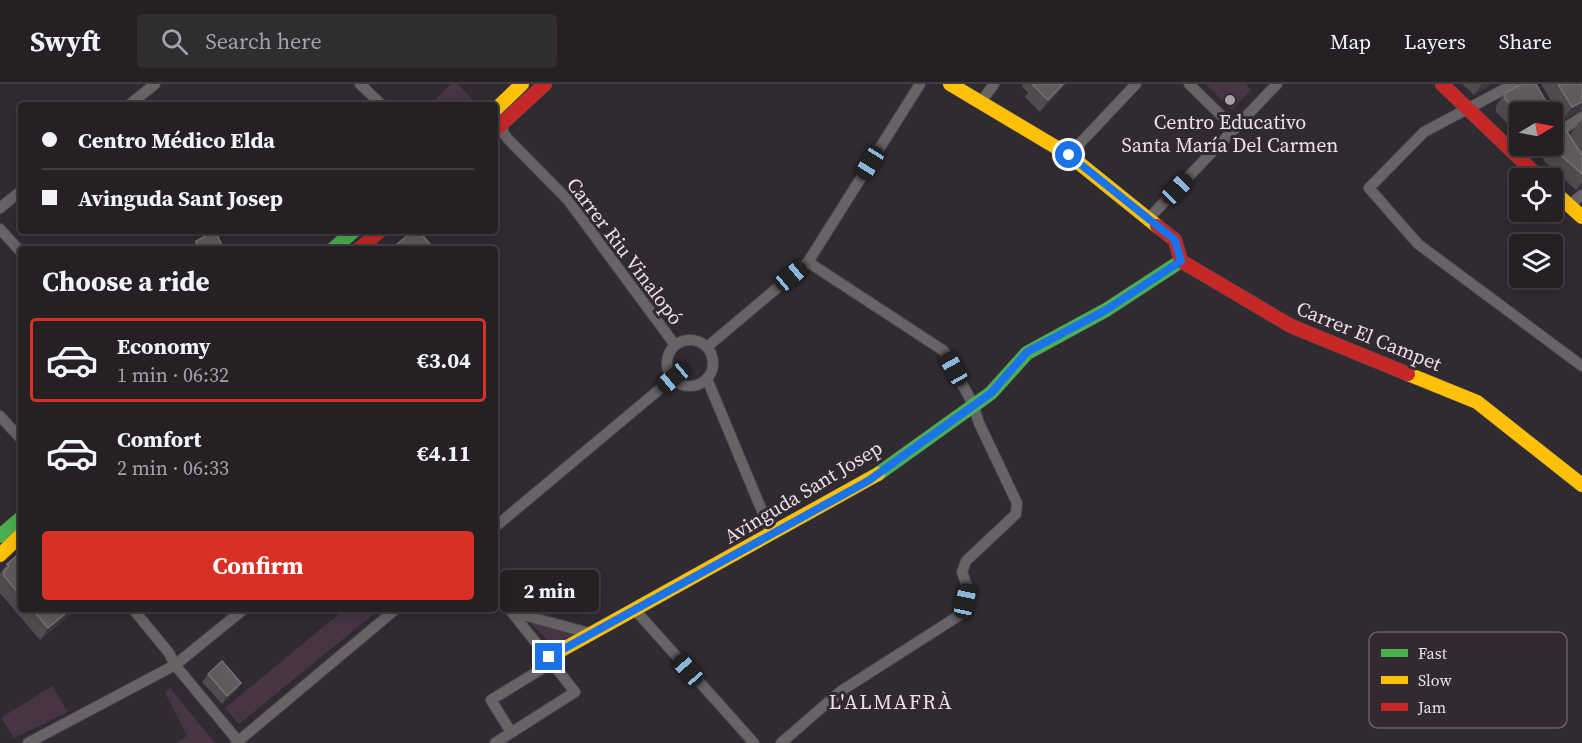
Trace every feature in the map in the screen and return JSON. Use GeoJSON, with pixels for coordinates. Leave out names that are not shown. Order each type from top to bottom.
{"type":"FeatureCollection","features":[{"type":"Feature","properties":{"kind":"street"},"geometry":{"type":"LineString","coordinates":[[133,102],[155,84]]}},
{"type":"Feature","properties":{"kind":"street"},"geometry":{"type":"LineString","coordinates":[[360,84],[379,102]]}},
{"type":"Feature","properties":{"kind":"street"},"geometry":{"type":"LineString","coordinates":[[498,107],[522,84]]}},
{"type":"Feature","properties":{"kind":"street"},"geometry":{"type":"LineString","coordinates":[[499,127],[545,84]]}},
{"type":"Feature","properties":{"kind":"street"},"geometry":{"type":"LineString","coordinates":[[707,347],[808,262],[920,84]]}},
{"type":"Feature","properties":{"kind":"street"},"geometry":{"type":"LineString","coordinates":[[950,84],[1069,155],[1175,240],[1181,261]]}},
{"type":"Feature","properties":{"kind":"street"},"geometry":{"type":"LineString","coordinates":[[981,102],[994,84]]}},
{"type":"Feature","properties":{"kind":"street"},"geometry":{"type":"LineString","coordinates":[[1069,155],[1136,84]]}},
{"type":"Feature","properties":{"kind":"street"},"geometry":{"type":"LineString","coordinates":[[1189,84],[1235,129]]}},
{"type":"Feature","properties":{"kind":"street"},"geometry":{"type":"LineString","coordinates":[[1148,219],[1277,84]]}},
{"type":"Feature","properties":{"kind":"street"},"geometry":{"type":"LineString","coordinates":[[1442,84],[1529,168]]}},
{"type":"Feature","properties":{"kind":"street"},"geometry":{"type":"LineString","coordinates":[[1514,84],[1424,132],[1369,188],[1418,244],[1582,366]]}},
{"type":"Feature","properties":{"kind":"street"},"geometry":{"type":"LineString","coordinates":[[1563,133],[1582,117]]}},
{"type":"Feature","properties":{"kind":"street","name":"Carrer Riu Vinalopó"},"geometry":{"type":"LineString","coordinates":[[499,127],[568,200],[675,345]]}},
{"type":"Feature","properties":{"kind":"street"},"geometry":{"type":"LineString","coordinates":[[0,208],[18,193]]}},
{"type":"Feature","properties":{"kind":"street"},"geometry":{"type":"LineString","coordinates":[[1569,205],[1582,195]]}},
{"type":"Feature","properties":{"kind":"street"},"geometry":{"type":"LineString","coordinates":[[1563,200],[1582,217]]}},
{"type":"Feature","properties":{"kind":"street"},"geometry":{"type":"LineString","coordinates":[[0,229],[18,249]]}},
{"type":"Feature","properties":{"kind":"street"},"geometry":{"type":"LineString","coordinates":[[336,246],[350,234]]}},
{"type":"Feature","properties":{"kind":"street"},"geometry":{"type":"LineString","coordinates":[[362,246],[376,234]]}},
{"type":"Feature","properties":{"kind":"street","name":"Avinguda Sant Josep"},"geometry":{"type":"LineString","coordinates":[[551,660],[868,481],[991,393],[1027,352],[1106,310],[1181,261]]}},
{"type":"Feature","properties":{"kind":"street","name":"Carrer El Campet"},"geometry":{"type":"LineString","coordinates":[[1181,261],[1291,326],[1477,402],[1582,485]]}},
{"type":"Feature","properties":{"kind":"street"},"geometry":{"type":"LineString","coordinates":[[781,743],[841,691],[963,613],[968,589],[962,572],[966,561],[1016,514],[1017,503],[987,441],[973,404],[944,351],[808,262]]}},
{"type":"Feature","properties":{"kind":"street"},"geometry":{"type":"LineString","coordinates":[[707,379],[694,386],[686,386],[673,378],[667,365],[675,345],[695,340],[707,347],[713,360],[707,379],[765,519],[774,533]]}},
{"type":"Feature","properties":{"kind":"street"},"geometry":{"type":"LineString","coordinates":[[498,524],[673,378]]}},
{"type":"Feature","properties":{"kind":"street"},"geometry":{"type":"LineString","coordinates":[[0,416],[18,436]]}},
{"type":"Feature","properties":{"kind":"street"},"geometry":{"type":"LineString","coordinates":[[3,528],[18,520]]}},
{"type":"Feature","properties":{"kind":"street"},"geometry":{"type":"LineString","coordinates":[[0,555],[18,538]]}},
{"type":"Feature","properties":{"kind":"street"},"geometry":{"type":"LineString","coordinates":[[495,743],[574,692],[498,595]]}},
{"type":"Feature","properties":{"kind":"street"},"geometry":{"type":"LineString","coordinates":[[636,610],[754,743]]}},
{"type":"Feature","properties":{"kind":"street"},"geometry":{"type":"LineString","coordinates":[[136,612],[170,653],[175,665],[237,742],[392,612]]}},
{"type":"Feature","properties":{"kind":"street"},"geometry":{"type":"LineString","coordinates":[[28,743],[175,665],[240,612]]}},
{"type":"Feature","properties":{"kind":"street"},"geometry":{"type":"LineString","coordinates":[[512,612],[594,634]]}},
{"type":"Feature","properties":{"kind":"street"},"geometry":{"type":"LineString","coordinates":[[511,732],[491,700],[551,660]]}},
{"type":"Feature","properties":{"kind":"shaded area"},"geometry":{"type":"Polygon","coordinates":[[[451,84],[458,84],[475,102],[433,102],[451,84]]]}},
{"type":"Feature","properties":{"kind":"shaded area","name":"Centro Educativo Santa María Del Carmen"},"geometry":{"type":"Polygon","coordinates":[[[1206,84],[1246,84],[1251,90],[1232,110],[1206,84]]]}},
{"type":"Feature","properties":{"kind":"shaded area"},"geometry":{"type":"Polygon","coordinates":[[[341,612],[376,612],[239,724],[225,708],[341,612]]]}},
{"type":"Feature","properties":{"kind":"shaded area"},"geometry":{"type":"Polygon","coordinates":[[[530,623],[578,634],[555,647],[530,623]]]}},
{"type":"Feature","properties":{"kind":"shaded area"},"geometry":{"type":"Polygon","coordinates":[[[52,686],[68,712],[14,738],[1,718],[52,686]]]}},
{"type":"Feature","properties":{"kind":"shaded area"},"geometry":{"type":"Polygon","coordinates":[[[170,688],[215,743],[176,743],[187,736],[165,693],[170,688]]]}},
{"type":"Feature","properties":{"kind":"building"},"geometry":{"type":"Polygon","coordinates":[[[1034,84],[1063,84],[1048,100],[1034,84]]]}},
{"type":"Feature","properties":{"kind":"building"},"geometry":{"type":"Polygon","coordinates":[[[1522,84],[1536,84],[1546,102],[1509,103],[1505,99],[1505,93],[1522,84]]]}},
{"type":"Feature","properties":{"kind":"building"},"geometry":{"type":"Polygon","coordinates":[[[1558,84],[1582,84],[1582,102],[1572,107],[1558,84]]]}},
{"type":"Feature","properties":{"kind":"building"},"geometry":{"type":"Polygon","coordinates":[[[1566,130],[1582,155],[1582,174],[1562,156],[1563,132],[1566,130]]]}},
{"type":"Feature","properties":{"kind":"building"},"geometry":{"type":"Polygon","coordinates":[[[209,234],[216,234],[222,246],[198,246],[196,241],[209,234]]]}},
{"type":"Feature","properties":{"kind":"building"},"geometry":{"type":"Polygon","coordinates":[[[409,234],[422,234],[432,246],[395,246],[409,234]]]}},
{"type":"Feature","properties":{"kind":"building"},"geometry":{"type":"Polygon","coordinates":[[[18,555],[18,592],[4,576],[4,571],[9,566],[7,564],[18,555]]]}},
{"type":"Feature","properties":{"kind":"building"},"geometry":{"type":"Polygon","coordinates":[[[35,612],[67,612],[48,628],[35,612]]]}},
{"type":"Feature","properties":{"kind":"building"},"geometry":{"type":"Polygon","coordinates":[[[222,661],[241,683],[227,696],[208,674],[222,661]]]}},
{"type":"Feature","properties":{"kind":"traffic: fast"},"geometry":{"type":"LineString","coordinates":[[336,246],[350,234]]}},
{"type":"Feature","properties":{"kind":"traffic: fast"},"geometry":{"type":"LineString","coordinates":[[878,474],[991,393],[1027,353],[1106,310],[1181,261]]}},
{"type":"Feature","properties":{"kind":"traffic: fast"},"geometry":{"type":"LineString","coordinates":[[0,536],[18,521]]}},
{"type":"Feature","properties":{"kind":"traffic: slow"},"geometry":{"type":"LineString","coordinates":[[498,107],[522,84]]}},
{"type":"Feature","properties":{"kind":"traffic: slow"},"geometry":{"type":"LineString","coordinates":[[950,84],[1069,155],[1157,226]]}},
{"type":"Feature","properties":{"kind":"traffic: slow"},"geometry":{"type":"LineString","coordinates":[[1563,200],[1582,217]]}},
{"type":"Feature","properties":{"kind":"traffic: slow"},"geometry":{"type":"LineString","coordinates":[[1408,374],[1477,402],[1582,485]]}},
{"type":"Feature","properties":{"kind":"traffic: slow"},"geometry":{"type":"LineString","coordinates":[[549,657],[878,474]]}},
{"type":"Feature","properties":{"kind":"traffic: slow"},"geometry":{"type":"LineString","coordinates":[[0,555],[18,538]]}},
{"type":"Feature","properties":{"kind":"traffic: jam"},"geometry":{"type":"LineString","coordinates":[[498,127],[545,84]]}},
{"type":"Feature","properties":{"kind":"traffic: jam"},"geometry":{"type":"LineString","coordinates":[[1442,84],[1530,168]]}},
{"type":"Feature","properties":{"kind":"traffic: jam"},"geometry":{"type":"LineString","coordinates":[[1157,226],[1175,240],[1181,261],[1291,326],[1408,374]]}},
{"type":"Feature","properties":{"kind":"traffic: jam"},"geometry":{"type":"LineString","coordinates":[[362,246],[376,234]]}},
{"type":"Feature","properties":{"kind":"place","name":"Centro Educativo Santa María Del Carmen"},"geometry":{"type":"Point","coordinates":[1230,100]}},
{"type":"Feature","properties":{"kind":"district","name":"L'ALMAFRÀ"},"geometry":{"type":"Point","coordinates":[891,701]}},
{"type":"Feature","properties":{"kind":"route"},"geometry":{"type":"LineString","coordinates":[[549,657],[868,481],[991,393],[1027,352],[1106,310],[1181,261],[1175,240],[1069,155]]}}]}
